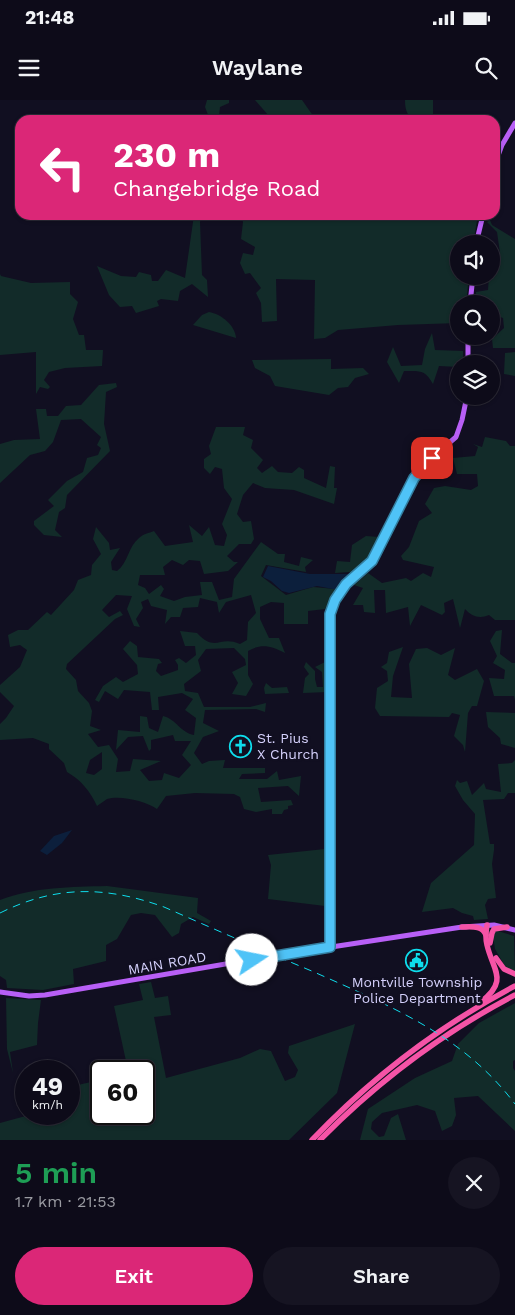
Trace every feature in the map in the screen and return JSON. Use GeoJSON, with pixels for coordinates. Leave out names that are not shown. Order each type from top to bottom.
{"type":"FeatureCollection","features":[{"type":"Feature","properties":{"kind":"highway"},"geometry":{"type":"LineString","coordinates":[[449,1026],[486,997],[495,987],[497,970],[487,946],[488,925]]}},
{"type":"Feature","properties":{"kind":"highway"},"geometry":{"type":"LineString","coordinates":[[462,927],[484,931],[499,964],[507,971],[515,974]]}},
{"type":"Feature","properties":{"kind":"highway"},"geometry":{"type":"LineString","coordinates":[[488,940],[494,930],[507,927]]}},
{"type":"Feature","properties":{"kind":"highway"},"geometry":{"type":"LineString","coordinates":[[312,1140],[344,1108],[415,1048],[515,986]]}},
{"type":"Feature","properties":{"kind":"highway"},"geometry":{"type":"LineString","coordinates":[[320,1140],[368,1095],[409,1061],[464,1024],[515,995]]}},
{"type":"Feature","properties":{"kind":"main road"},"geometry":{"type":"LineString","coordinates":[[500,150],[515,123]]}},
{"type":"Feature","properties":{"kind":"main road"},"geometry":{"type":"LineString","coordinates":[[478,235],[482,220]]}},
{"type":"Feature","properties":{"kind":"main road"},"geometry":{"type":"LineString","coordinates":[[330,947],[329,618],[331,609],[346,584],[372,561],[414,478],[427,462],[456,436],[465,405]]}},
{"type":"Feature","properties":{"kind":"main road","name":"MAIN ROAD"},"geometry":{"type":"LineString","coordinates":[[0,992],[29,996],[45,995],[330,947],[462,927],[488,925],[515,930]]}},
{"type":"Feature","properties":{"kind":"green space"},"geometry":{"type":"Polygon","coordinates":[[[207,100],[229,100],[229,103],[220,107],[219,115],[208,115],[205,107],[207,100]]]}},
{"type":"Feature","properties":{"kind":"green space"},"geometry":{"type":"Polygon","coordinates":[[[255,100],[302,100],[312,115],[268,115],[255,100]]]}},
{"type":"Feature","properties":{"kind":"green space"},"geometry":{"type":"Polygon","coordinates":[[[405,100],[433,100],[433,115],[409,115],[405,100]]]}},
{"type":"Feature","properties":{"kind":"green space"},"geometry":{"type":"Polygon","coordinates":[[[193,220],[201,220],[202,275],[207,280],[208,297],[192,284],[180,291],[178,301],[161,299],[157,301],[159,306],[136,313],[132,306],[120,307],[109,295],[97,266],[121,276],[136,277],[139,272],[151,275],[152,281],[158,281],[166,270],[185,278],[193,220]]]}},
{"type":"Feature","properties":{"kind":"green space"},"geometry":{"type":"Polygon","coordinates":[[[242,220],[477,220],[475,235],[450,235],[450,285],[468,285],[467,295],[450,295],[450,323],[338,330],[325,338],[314,339],[315,280],[276,279],[277,321],[262,322],[261,303],[256,293],[261,288],[250,273],[245,274],[240,263],[243,253],[253,255],[255,247],[241,239],[242,220]]]}},
{"type":"Feature","properties":{"kind":"green space"},"geometry":{"type":"Polygon","coordinates":[[[490,220],[492,225],[515,239],[515,348],[493,348],[493,345],[500,345],[500,332],[504,328],[503,318],[500,317],[500,295],[476,295],[476,292],[488,290],[488,285],[500,285],[500,235],[497,235],[497,232],[487,222],[490,220]]]}},
{"type":"Feature","properties":{"kind":"green space"},"geometry":{"type":"Polygon","coordinates":[[[0,274],[1,276],[31,283],[70,282],[70,294],[78,302],[73,319],[79,335],[84,335],[86,350],[103,350],[102,366],[65,368],[49,372],[44,380],[50,387],[48,389],[40,387],[36,394],[36,352],[0,355],[0,274]]]}},
{"type":"Feature","properties":{"kind":"green space"},"geometry":{"type":"Polygon","coordinates":[[[209,312],[227,321],[233,329],[236,338],[193,325],[202,315],[209,312]]]}},
{"type":"Feature","properties":{"kind":"green space"},"geometry":{"type":"Polygon","coordinates":[[[432,333],[435,350],[463,351],[463,355],[450,355],[450,367],[439,366],[433,384],[424,373],[414,371],[404,371],[399,383],[387,362],[393,347],[401,366],[422,365],[425,349],[432,333]]]}},
{"type":"Feature","properties":{"kind":"green space"},"geometry":{"type":"Polygon","coordinates":[[[515,352],[515,376],[504,374],[505,353],[515,352]]]}},
{"type":"Feature","properties":{"kind":"green space"},"geometry":{"type":"Polygon","coordinates":[[[331,359],[331,369],[363,368],[369,374],[355,378],[348,387],[338,388],[329,395],[275,386],[270,376],[255,368],[252,360],[331,359]]]}},
{"type":"Feature","properties":{"kind":"green space"},"geometry":{"type":"Polygon","coordinates":[[[116,383],[117,387],[106,392],[104,424],[110,451],[67,495],[65,508],[59,512],[55,530],[62,537],[44,535],[34,525],[34,521],[54,506],[48,500],[67,481],[83,472],[87,458],[98,455],[101,448],[97,445],[101,437],[81,419],[61,420],[53,442],[45,451],[30,455],[0,483],[0,444],[14,440],[40,439],[36,409],[46,409],[47,416],[58,416],[66,406],[81,405],[99,385],[116,383]]]}},
{"type":"Feature","properties":{"kind":"green space"},"geometry":{"type":"Polygon","coordinates":[[[216,427],[245,427],[243,435],[253,440],[251,448],[263,460],[257,468],[262,473],[272,466],[278,472],[292,473],[299,467],[304,470],[304,478],[326,488],[330,466],[335,467],[334,488],[337,488],[334,504],[294,490],[265,488],[253,483],[243,495],[237,514],[243,522],[251,521],[254,539],[251,544],[239,544],[227,556],[234,562],[238,562],[228,571],[204,574],[200,561],[189,560],[183,565],[172,560],[163,567],[165,575],[140,575],[138,585],[145,588],[149,594],[161,585],[164,589],[160,596],[174,601],[185,597],[202,595],[200,582],[212,582],[219,600],[232,597],[234,579],[261,542],[278,554],[285,554],[284,562],[299,566],[301,557],[313,560],[305,567],[306,572],[266,565],[261,576],[286,595],[313,587],[336,589],[325,609],[308,611],[308,624],[284,624],[284,603],[271,602],[260,607],[260,619],[269,638],[279,638],[285,653],[266,646],[248,651],[248,675],[253,684],[246,696],[232,694],[238,683],[232,672],[246,665],[245,659],[234,648],[206,649],[198,660],[201,671],[184,684],[185,691],[198,693],[204,707],[250,707],[266,703],[265,712],[256,709],[205,710],[203,723],[219,731],[203,737],[194,753],[202,764],[209,761],[225,760],[223,768],[265,768],[265,773],[242,774],[239,779],[267,779],[277,771],[279,780],[301,776],[299,796],[288,786],[258,788],[261,802],[291,800],[293,805],[288,806],[288,809],[284,810],[282,814],[272,814],[272,809],[256,812],[244,809],[240,797],[234,794],[195,793],[166,796],[157,809],[140,801],[126,798],[107,799],[97,806],[85,786],[67,772],[64,763],[49,749],[49,744],[33,738],[0,740],[0,724],[14,706],[0,692],[0,685],[20,667],[27,650],[20,645],[10,647],[8,635],[18,630],[28,630],[47,612],[51,615],[74,590],[78,580],[91,575],[92,565],[101,554],[93,539],[96,527],[109,543],[110,550],[120,548],[111,562],[112,570],[117,571],[124,564],[135,542],[142,535],[154,531],[165,546],[193,542],[189,525],[202,536],[209,527],[215,545],[224,546],[227,535],[222,524],[232,499],[224,488],[222,469],[215,467],[210,474],[204,468],[204,459],[211,454],[209,446],[216,427]],[[116,595],[102,610],[109,617],[120,611],[123,615],[115,619],[67,664],[66,669],[76,680],[78,691],[89,703],[92,711],[90,726],[101,730],[88,734],[98,747],[109,745],[118,759],[116,772],[130,771],[133,759],[161,761],[140,770],[149,781],[162,780],[164,773],[179,778],[191,765],[182,755],[191,741],[175,741],[173,735],[151,740],[151,749],[149,751],[143,736],[128,737],[116,750],[118,730],[140,732],[140,716],[147,717],[149,728],[158,732],[163,716],[172,720],[189,734],[194,735],[196,718],[185,710],[193,699],[182,693],[158,697],[159,710],[152,710],[150,692],[124,690],[118,699],[105,691],[99,702],[95,700],[103,686],[116,677],[123,682],[138,674],[137,665],[123,649],[130,641],[137,646],[138,657],[159,659],[162,663],[158,664],[156,671],[161,676],[178,670],[175,660],[179,658],[186,663],[196,655],[195,646],[185,646],[180,631],[197,633],[203,639],[213,643],[227,641],[240,644],[247,640],[248,622],[256,613],[251,595],[226,602],[219,613],[217,602],[200,598],[198,607],[183,608],[180,617],[171,617],[165,624],[167,610],[151,606],[148,599],[141,602],[143,608],[136,619],[140,627],[134,626],[127,609],[132,596],[116,595]],[[102,752],[90,760],[86,773],[94,775],[102,769],[102,752]]]}},
{"type":"Feature","properties":{"kind":"green space"},"geometry":{"type":"Polygon","coordinates":[[[485,437],[506,441],[510,446],[515,446],[515,620],[495,620],[489,615],[476,616],[470,614],[465,609],[460,628],[453,599],[444,603],[445,612],[442,615],[421,605],[410,626],[408,607],[386,613],[385,590],[374,590],[375,613],[364,612],[363,605],[353,605],[363,588],[354,585],[368,573],[382,583],[406,578],[411,581],[423,573],[431,577],[434,567],[403,560],[401,556],[409,547],[419,521],[432,513],[425,504],[434,488],[445,486],[471,490],[478,486],[477,474],[457,474],[453,458],[475,456],[478,447],[473,444],[482,447],[485,437]]]}},
{"type":"Feature","properties":{"kind":"green space"},"geometry":{"type":"Polygon","coordinates":[[[366,536],[379,537],[368,557],[350,574],[350,572],[335,573],[337,561],[350,562],[352,545],[366,536]]]}},
{"type":"Feature","properties":{"kind":"green space"},"geometry":{"type":"Polygon","coordinates":[[[502,630],[500,654],[512,663],[515,663],[515,700],[514,696],[494,696],[489,678],[504,679],[505,670],[493,663],[497,656],[490,641],[496,631],[502,630]]]}},
{"type":"Feature","properties":{"kind":"green space"},"geometry":{"type":"Polygon","coordinates":[[[403,647],[393,676],[391,697],[412,698],[409,664],[416,649],[427,648],[441,655],[455,648],[448,675],[455,680],[477,669],[484,681],[477,706],[472,706],[468,713],[465,752],[463,745],[454,736],[460,715],[452,713],[449,717],[380,716],[375,708],[377,688],[388,681],[387,671],[381,667],[387,663],[389,652],[403,647]]]}},
{"type":"Feature","properties":{"kind":"green space"},"geometry":{"type":"Polygon","coordinates":[[[327,661],[328,692],[303,693],[305,678],[309,674],[304,667],[306,662],[315,671],[317,687],[323,687],[322,672],[315,667],[327,661]]]}},
{"type":"Feature","properties":{"kind":"green space"},"geometry":{"type":"Polygon","coordinates":[[[266,683],[272,688],[287,687],[289,693],[265,694],[264,688],[266,683]]]}},
{"type":"Feature","properties":{"kind":"green space"},"geometry":{"type":"Polygon","coordinates":[[[486,712],[515,713],[515,748],[501,744],[500,738],[488,727],[486,712]]]}},
{"type":"Feature","properties":{"kind":"green space"},"geometry":{"type":"Polygon","coordinates":[[[515,760],[515,793],[508,793],[504,799],[483,800],[490,844],[494,844],[492,864],[496,898],[488,899],[485,905],[488,919],[474,920],[473,916],[453,908],[422,912],[431,883],[474,845],[475,814],[463,800],[455,786],[457,780],[460,783],[467,781],[472,795],[484,783],[486,789],[501,792],[498,764],[512,763],[515,760]]]}},
{"type":"Feature","properties":{"kind":"green space"},"geometry":{"type":"Polygon","coordinates":[[[325,849],[325,906],[268,899],[271,865],[268,855],[325,849]]]}},
{"type":"Feature","properties":{"kind":"green space"},"geometry":{"type":"Polygon","coordinates":[[[107,886],[198,898],[197,913],[211,921],[209,924],[193,917],[181,924],[179,933],[172,937],[155,915],[141,913],[131,915],[117,939],[106,945],[106,961],[73,969],[74,984],[43,990],[7,988],[6,980],[0,976],[0,900],[39,890],[107,886]]]}},
{"type":"Feature","properties":{"kind":"green space"},"geometry":{"type":"Polygon","coordinates":[[[483,930],[498,931],[514,936],[515,971],[506,968],[495,949],[493,936],[483,930]]]}},
{"type":"Feature","properties":{"kind":"green space"},"geometry":{"type":"Polygon","coordinates":[[[151,982],[155,998],[168,996],[171,1015],[154,1017],[166,1078],[240,1058],[260,1049],[271,1051],[285,1081],[295,1077],[298,1070],[288,1053],[289,1046],[355,1024],[337,1093],[289,1140],[0,1140],[0,1123],[15,1119],[15,1125],[80,1125],[80,1084],[90,1082],[90,1125],[155,1125],[155,1060],[126,1060],[114,1006],[143,1000],[139,984],[151,982]]]}},
{"type":"Feature","properties":{"kind":"green space"},"geometry":{"type":"Polygon","coordinates":[[[6,998],[41,1000],[37,1045],[10,1052],[13,1073],[7,1049],[6,998]]]}},
{"type":"Feature","properties":{"kind":"green space"},"geometry":{"type":"Polygon","coordinates":[[[515,1003],[515,1060],[513,1061],[513,1068],[515,1071],[515,1131],[478,1096],[454,1098],[456,1115],[452,1126],[442,1131],[435,1111],[417,1105],[382,1113],[372,1122],[371,1129],[379,1137],[384,1136],[391,1118],[398,1114],[406,1140],[360,1140],[368,1109],[415,1078],[452,1061],[458,1044],[479,1023],[515,1003]]]}},
{"type":"Feature","properties":{"kind":"water"},"geometry":{"type":"Polygon","coordinates":[[[268,566],[310,574],[349,574],[338,590],[317,586],[289,593],[282,591],[271,581],[263,577],[268,566]]]}},
{"type":"Feature","properties":{"kind":"water"},"geometry":{"type":"Polygon","coordinates":[[[72,830],[62,843],[47,855],[40,851],[54,836],[72,830]]]}},
{"type":"Feature","properties":{"kind":"railway"},"geometry":{"type":"LineString","coordinates":[[0,913],[41,897],[81,892],[122,895],[164,907],[370,997],[423,1025],[449,1041],[472,1059],[495,1080],[515,1104]]}},
{"type":"Feature","properties":{"kind":"place","name":"St. Pius X Church"},"geometry":{"type":"Point","coordinates":[241,746]}},
{"type":"Feature","properties":{"kind":"place","name":"Montville Township Police Department"},"geometry":{"type":"Point","coordinates":[417,960]}},
{"type":"Feature","properties":{"kind":"route"},"geometry":{"type":"LineString","coordinates":[[252,960],[330,947],[329,618],[335,600],[346,584],[368,566],[376,556],[414,478],[432,458]]}}]}
